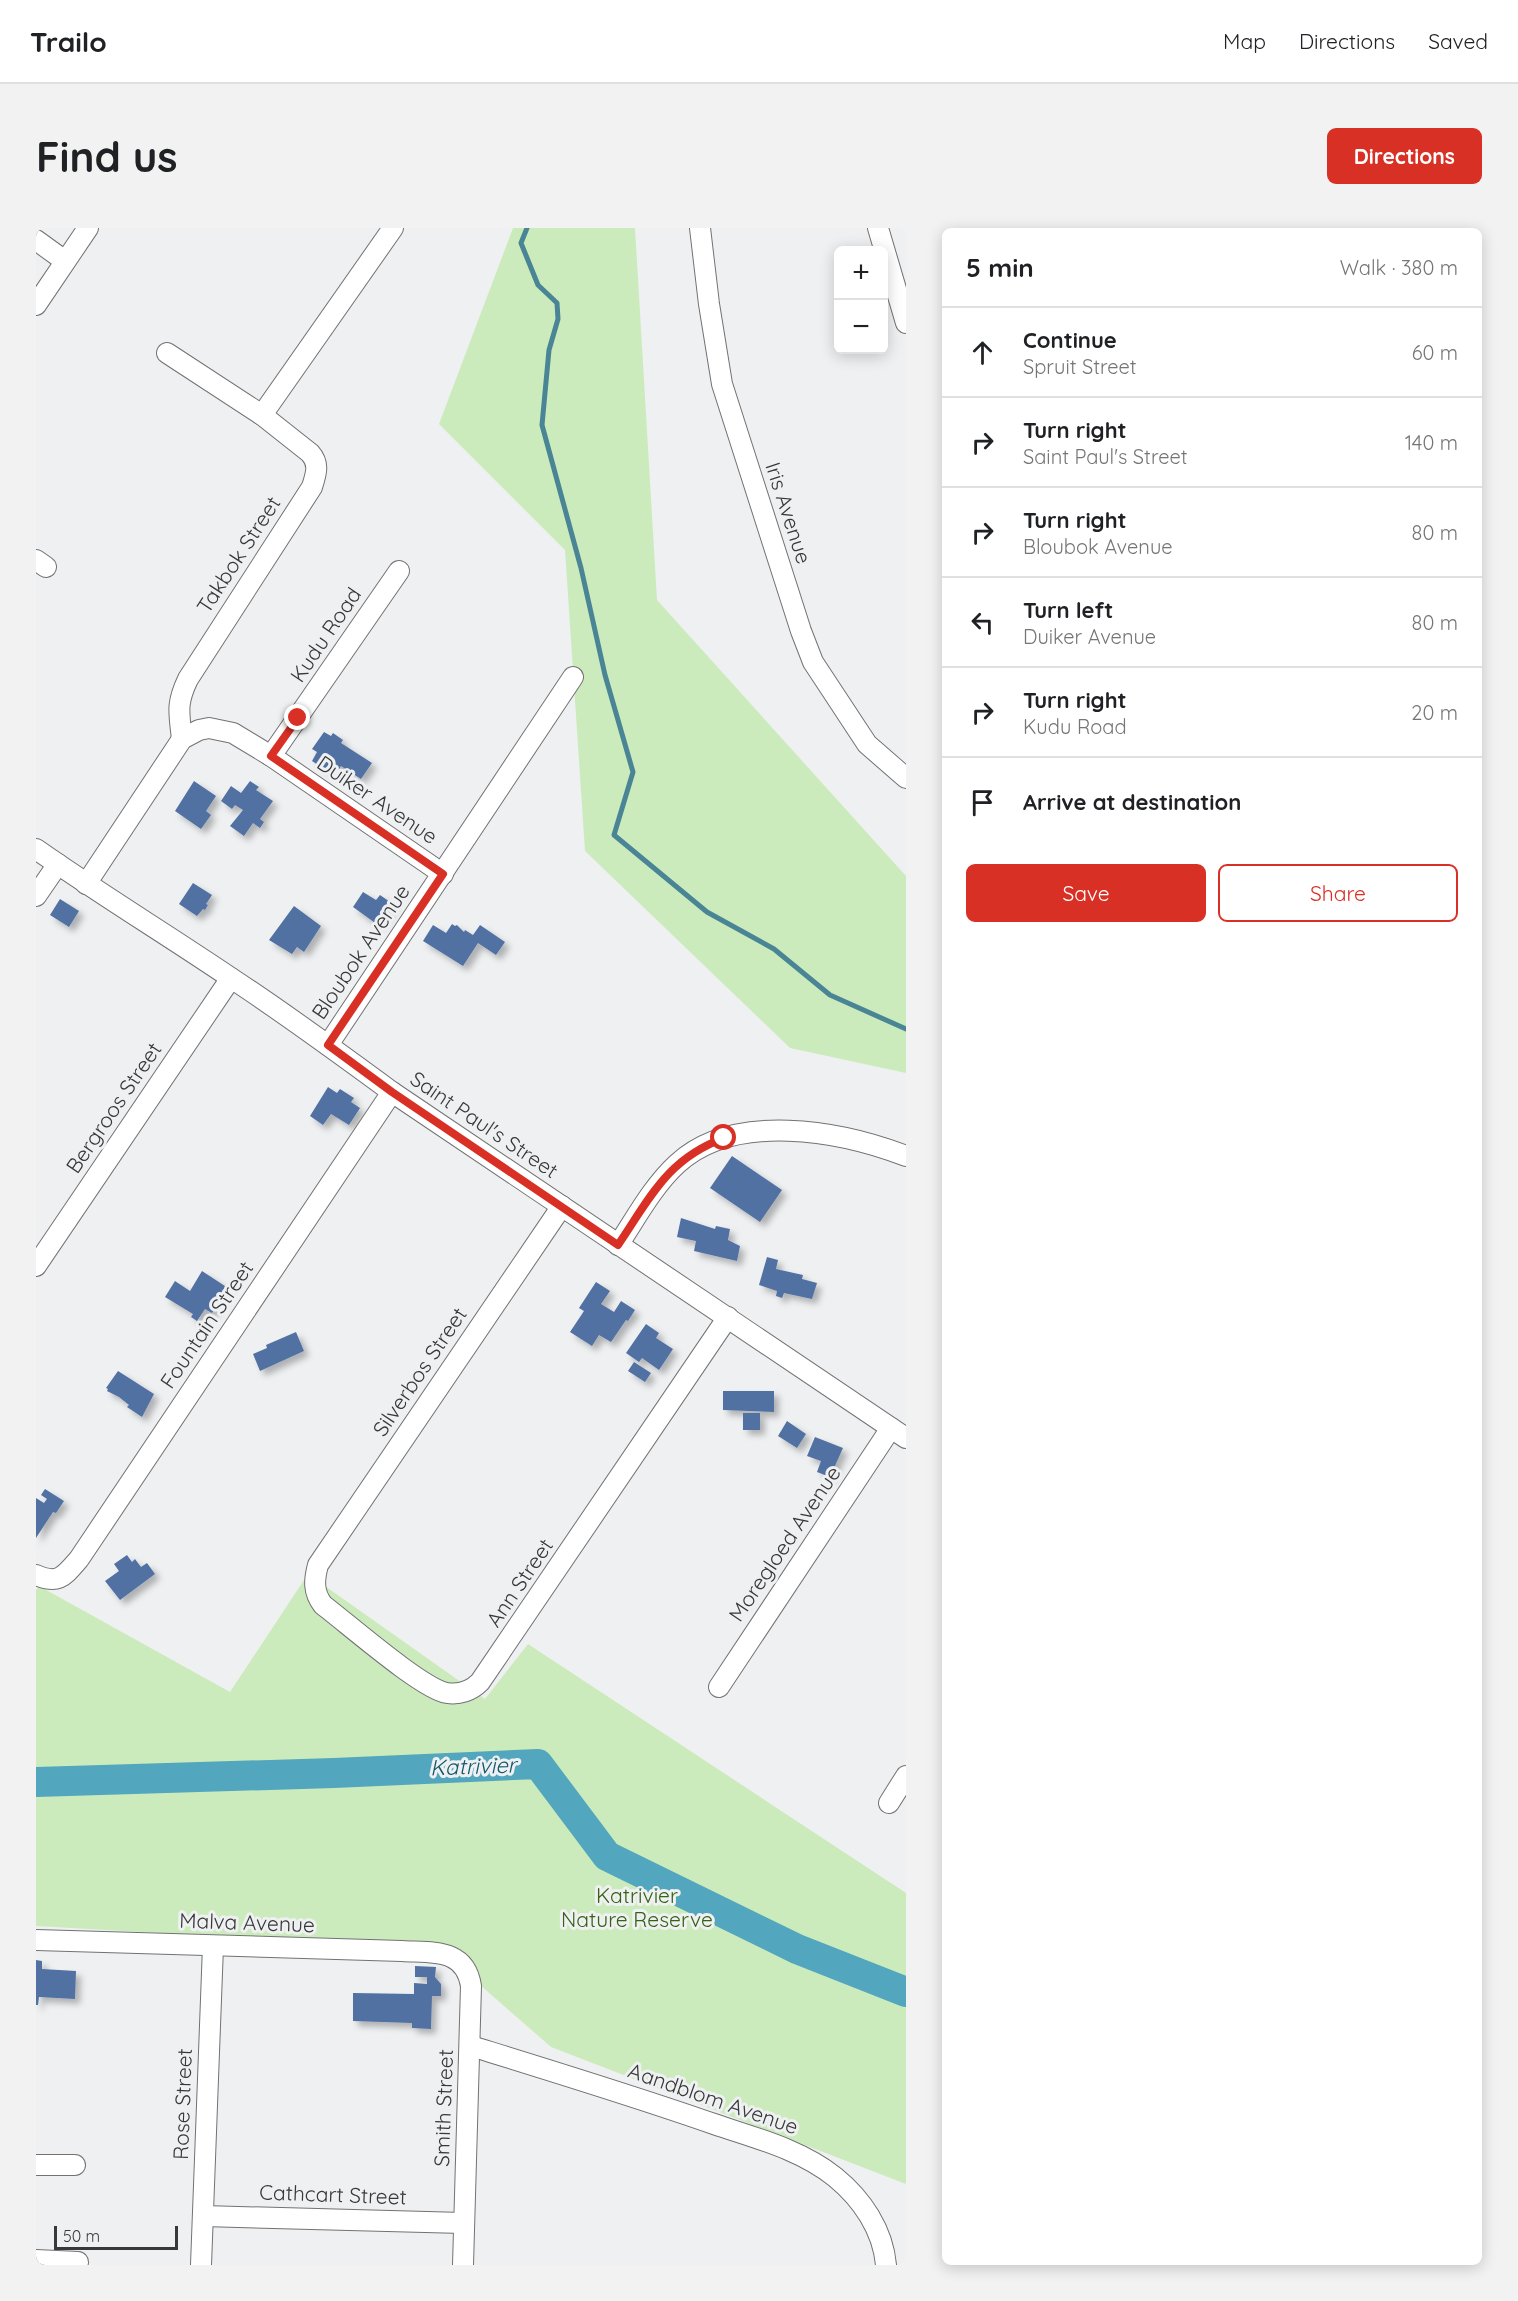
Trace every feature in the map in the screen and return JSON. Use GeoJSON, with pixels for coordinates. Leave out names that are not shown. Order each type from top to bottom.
{"type":"FeatureCollection","features":[{"type":"Feature","properties":{"kind":"street"},"geometry":{"type":"LineString","coordinates":[[36,304],[88,228]]}},
{"type":"Feature","properties":{"kind":"street"},"geometry":{"type":"LineString","coordinates":[[262,415],[393,228]]}},
{"type":"Feature","properties":{"kind":"street","name":"Iris Avenue"},"geometry":{"type":"LineString","coordinates":[[700,228],[710,315],[722,384],[804,640],[813,662],[867,744],[906,778]]}},
{"type":"Feature","properties":{"kind":"street"},"geometry":{"type":"LineString","coordinates":[[878,228],[906,323]]}},
{"type":"Feature","properties":{"kind":"street"},"geometry":{"type":"LineString","coordinates":[[36,240],[65,261]]}},
{"type":"Feature","properties":{"kind":"street","name":"Takbok Street"},"geometry":{"type":"LineString","coordinates":[[167,353],[262,415],[313,456],[317,465],[312,487],[179,696],[178,710],[182,739]]}},
{"type":"Feature","properties":{"kind":"street","name":"Kudu Road"},"geometry":{"type":"LineString","coordinates":[[271,756],[399,571]]}},
{"type":"Feature","properties":{"kind":"street","name":"Bloubok Avenue"},"geometry":{"type":"LineString","coordinates":[[328,1045],[573,676]]}},
{"type":"Feature","properties":{"kind":"street","name":"Duiker Avenue"},"geometry":{"type":"LineString","coordinates":[[182,739],[199,730],[219,728],[233,733],[271,756],[443,874]]}},
{"type":"Feature","properties":{"kind":"street"},"geometry":{"type":"LineString","coordinates":[[86,884],[182,739]]}},
{"type":"Feature","properties":{"kind":"street","name":"Saint Paul's Street"},"geometry":{"type":"LineString","coordinates":[[36,849],[231,978],[392,1092],[899,1433]]}},
{"type":"Feature","properties":{"kind":"street"},"geometry":{"type":"LineString","coordinates":[[36,896],[57,864]]}},
{"type":"Feature","properties":{"kind":"street","name":"Bergroos Street"},"geometry":{"type":"LineString","coordinates":[[36,1266],[231,978]]}},
{"type":"Feature","properties":{"kind":"street","name":"Fountain Street"},"geometry":{"type":"LineString","coordinates":[[36,1575],[57,1580],[74,1565],[392,1092]]}},
{"type":"Feature","properties":{"kind":"street"},"geometry":{"type":"LineString","coordinates":[[618,1245],[663,1179],[679,1162],[692,1153],[724,1138],[757,1131],[810,1132],[851,1138],[906,1156]]}},
{"type":"Feature","properties":{"kind":"street","name":"Silverbos Street"},"geometry":{"type":"LineString","coordinates":[[318,1565],[562,1206]]}},
{"type":"Feature","properties":{"kind":"street","name":"Ann Street"},"geometry":{"type":"LineString","coordinates":[[318,1565],[315,1588],[318,1599],[323,1605],[431,1687],[458,1694],[470,1690],[480,1682],[503,1650],[728,1317]]}},
{"type":"Feature","properties":{"kind":"street","name":"Moregloed Avenue"},"geometry":{"type":"LineString","coordinates":[[720,1687],[899,1433]]}},
{"type":"Feature","properties":{"kind":"street"},"geometry":{"type":"LineString","coordinates":[[889,1803],[906,1776]]}},
{"type":"Feature","properties":{"kind":"street","name":"Malva Avenue"},"geometry":{"type":"LineString","coordinates":[[36,1940],[402,1951],[442,1954],[456,1959]]}},
{"type":"Feature","properties":{"kind":"street","name":"Rose Street"},"geometry":{"type":"LineString","coordinates":[[201,2265],[213,1946]]}},
{"type":"Feature","properties":{"kind":"street","name":"Smith Street"},"geometry":{"type":"LineString","coordinates":[[456,1959],[468,1972],[471,1986],[463,2265]]}},
{"type":"Feature","properties":{"kind":"street","name":"Aandblom Avenue"},"geometry":{"type":"LineString","coordinates":[[471,2046],[646,2100],[805,2157],[834,2176],[862,2205],[879,2235],[886,2265]]}},
{"type":"Feature","properties":{"kind":"street"},"geometry":{"type":"LineString","coordinates":[[36,2164],[75,2165]]}},
{"type":"Feature","properties":{"kind":"street","name":"Cathcart Street"},"geometry":{"type":"LineString","coordinates":[[203,2216],[463,2223]]}},
{"type":"Feature","properties":{"kind":"street"},"geometry":{"type":"LineString","coordinates":[[36,2260],[78,2262]]}},
{"type":"Feature","properties":{"kind":"green space"},"geometry":{"type":"Polygon","coordinates":[[[513,228],[635,228],[657,600],[906,876],[906,1073],[790,1048],[585,851],[565,550],[439,424],[513,228]]]}},
{"type":"Feature","properties":{"kind":"green space","name":"Katrivier Nature Reserve"},"geometry":{"type":"Polygon","coordinates":[[[308,1574],[485,1699],[528,1644],[906,1893],[906,2184],[551,2047],[439,1949],[36,1926],[36,1590],[39,1586],[230,1692],[308,1574]]]}},
{"type":"Feature","properties":{"kind":"building"},"geometry":{"type":"Polygon","coordinates":[[[324,732],[331,736],[333,733],[343,740],[341,743],[372,763],[361,779],[341,766],[339,769],[331,764],[327,771],[312,761],[317,752],[312,749],[324,732]]]}},
{"type":"Feature","properties":{"kind":"building"},"geometry":{"type":"Polygon","coordinates":[[[194,781],[216,796],[206,811],[211,815],[201,829],[175,811],[194,781]]]}},
{"type":"Feature","properties":{"kind":"building"},"geometry":{"type":"Polygon","coordinates":[[[250,781],[259,787],[256,790],[273,801],[260,819],[264,822],[260,828],[253,823],[244,836],[230,826],[243,810],[235,805],[232,809],[221,801],[231,786],[241,793],[250,781]]]}},
{"type":"Feature","properties":{"kind":"building"},"geometry":{"type":"Polygon","coordinates":[[[193,883],[212,895],[205,910],[203,909],[197,916],[179,904],[193,883]]]}},
{"type":"Feature","properties":{"kind":"building"},"geometry":{"type":"Polygon","coordinates":[[[363,892],[376,900],[380,895],[393,904],[378,925],[353,907],[363,892]]]}},
{"type":"Feature","properties":{"kind":"building"},"geometry":{"type":"Polygon","coordinates":[[[60,899],[79,911],[69,927],[50,915],[60,899]]]}},
{"type":"Feature","properties":{"kind":"building"},"geometry":{"type":"Polygon","coordinates":[[[294,906],[321,926],[304,952],[297,947],[292,954],[269,940],[294,906]]]}},
{"type":"Feature","properties":{"kind":"building"},"geometry":{"type":"Polygon","coordinates":[[[452,924],[473,935],[480,925],[505,942],[496,955],[478,943],[463,966],[423,941],[433,925],[446,933],[452,924]]]}},
{"type":"Feature","properties":{"kind":"building"},"geometry":{"type":"Polygon","coordinates":[[[328,1087],[337,1093],[340,1089],[354,1098],[351,1102],[360,1108],[349,1125],[331,1114],[323,1125],[310,1116],[328,1087]]]}},
{"type":"Feature","properties":{"kind":"building"},"geometry":{"type":"Polygon","coordinates":[[[732,1156],[782,1190],[760,1222],[710,1188],[732,1156]]]}},
{"type":"Feature","properties":{"kind":"building"},"geometry":{"type":"Polygon","coordinates":[[[681,1218],[715,1229],[716,1226],[730,1229],[728,1240],[740,1246],[737,1261],[694,1251],[696,1241],[677,1237],[681,1218]]]}},
{"type":"Feature","properties":{"kind":"building"},"geometry":{"type":"Polygon","coordinates":[[[767,1257],[778,1260],[776,1269],[803,1275],[802,1279],[817,1283],[812,1299],[784,1293],[782,1298],[776,1296],[777,1291],[759,1285],[767,1257]]]}},
{"type":"Feature","properties":{"kind":"building"},"geometry":{"type":"Polygon","coordinates":[[[202,1271],[228,1288],[212,1313],[205,1309],[197,1321],[191,1317],[193,1314],[165,1297],[175,1281],[190,1291],[202,1271]]]}},
{"type":"Feature","properties":{"kind":"building"},"geometry":{"type":"Polygon","coordinates":[[[596,1282],[610,1291],[601,1304],[614,1312],[621,1301],[635,1310],[611,1342],[599,1335],[592,1346],[570,1332],[584,1311],[579,1308],[596,1282]]]}},
{"type":"Feature","properties":{"kind":"building"},"geometry":{"type":"Polygon","coordinates":[[[646,1324],[659,1333],[656,1338],[673,1349],[659,1370],[642,1358],[639,1362],[626,1353],[646,1324]]]}},
{"type":"Feature","properties":{"kind":"building"},"geometry":{"type":"Polygon","coordinates":[[[296,1332],[304,1351],[260,1371],[253,1354],[267,1348],[266,1345],[296,1332]]]}},
{"type":"Feature","properties":{"kind":"building"},"geometry":{"type":"Polygon","coordinates":[[[634,1362],[651,1373],[645,1382],[628,1371],[634,1362]]]}},
{"type":"Feature","properties":{"kind":"building"},"geometry":{"type":"Polygon","coordinates":[[[118,1371],[154,1394],[142,1417],[127,1407],[129,1405],[119,1397],[107,1391],[106,1388],[118,1371]]]}},
{"type":"Feature","properties":{"kind":"building"},"geometry":{"type":"Polygon","coordinates":[[[723,1391],[774,1391],[774,1412],[723,1410],[723,1391]]]}},
{"type":"Feature","properties":{"kind":"building"},"geometry":{"type":"Polygon","coordinates":[[[743,1413],[760,1413],[760,1430],[743,1430],[743,1413]]]}},
{"type":"Feature","properties":{"kind":"building"},"geometry":{"type":"Polygon","coordinates":[[[787,1421],[806,1434],[797,1448],[778,1436],[787,1421]]]}},
{"type":"Feature","properties":{"kind":"building"},"geometry":{"type":"Polygon","coordinates":[[[815,1437],[843,1448],[830,1477],[817,1472],[821,1461],[807,1456],[815,1437]]]}},
{"type":"Feature","properties":{"kind":"building"},"geometry":{"type":"Polygon","coordinates":[[[45,1489],[64,1501],[56,1513],[53,1512],[36,1538],[36,1498],[44,1503],[47,1499],[41,1495],[45,1489]]]}},
{"type":"Feature","properties":{"kind":"building"},"geometry":{"type":"Polygon","coordinates":[[[127,1555],[132,1562],[135,1559],[141,1567],[147,1563],[155,1574],[120,1600],[105,1581],[119,1571],[114,1564],[127,1555]]]}},
{"type":"Feature","properties":{"kind":"building"},"geometry":{"type":"Polygon","coordinates":[[[36,1960],[42,1961],[42,1969],[76,1971],[75,1999],[39,1997],[38,2005],[36,2005],[36,1960]]]}},
{"type":"Feature","properties":{"kind":"building"},"geometry":{"type":"Polygon","coordinates":[[[415,1966],[436,1967],[435,1977],[441,1984],[441,1996],[432,1996],[431,2029],[412,2028],[412,2023],[353,2021],[353,1993],[414,1994],[414,1983],[427,1984],[427,1977],[415,1977],[415,1966]]]}},
{"type":"Feature","properties":{"kind":"waterway"},"geometry":{"type":"LineString","coordinates":[[527,228],[521,243],[538,285],[557,303],[558,319],[549,350],[542,425],[581,568],[605,675],[633,772],[614,835],[707,912],[774,949],[830,995],[906,1029]]}},
{"type":"Feature","properties":{"kind":"waterway","name":"Katrivier"},"geometry":{"type":"LineString","coordinates":[[36,1782],[538,1764],[607,1856],[797,1949],[906,1992]]}},
{"type":"Feature","properties":{"kind":"route"},"geometry":{"type":"LineString","coordinates":[[298,718],[271,756],[443,874],[328,1045],[392,1092],[618,1245],[663,1179],[679,1162],[710,1143],[724,1138]]}}]}
